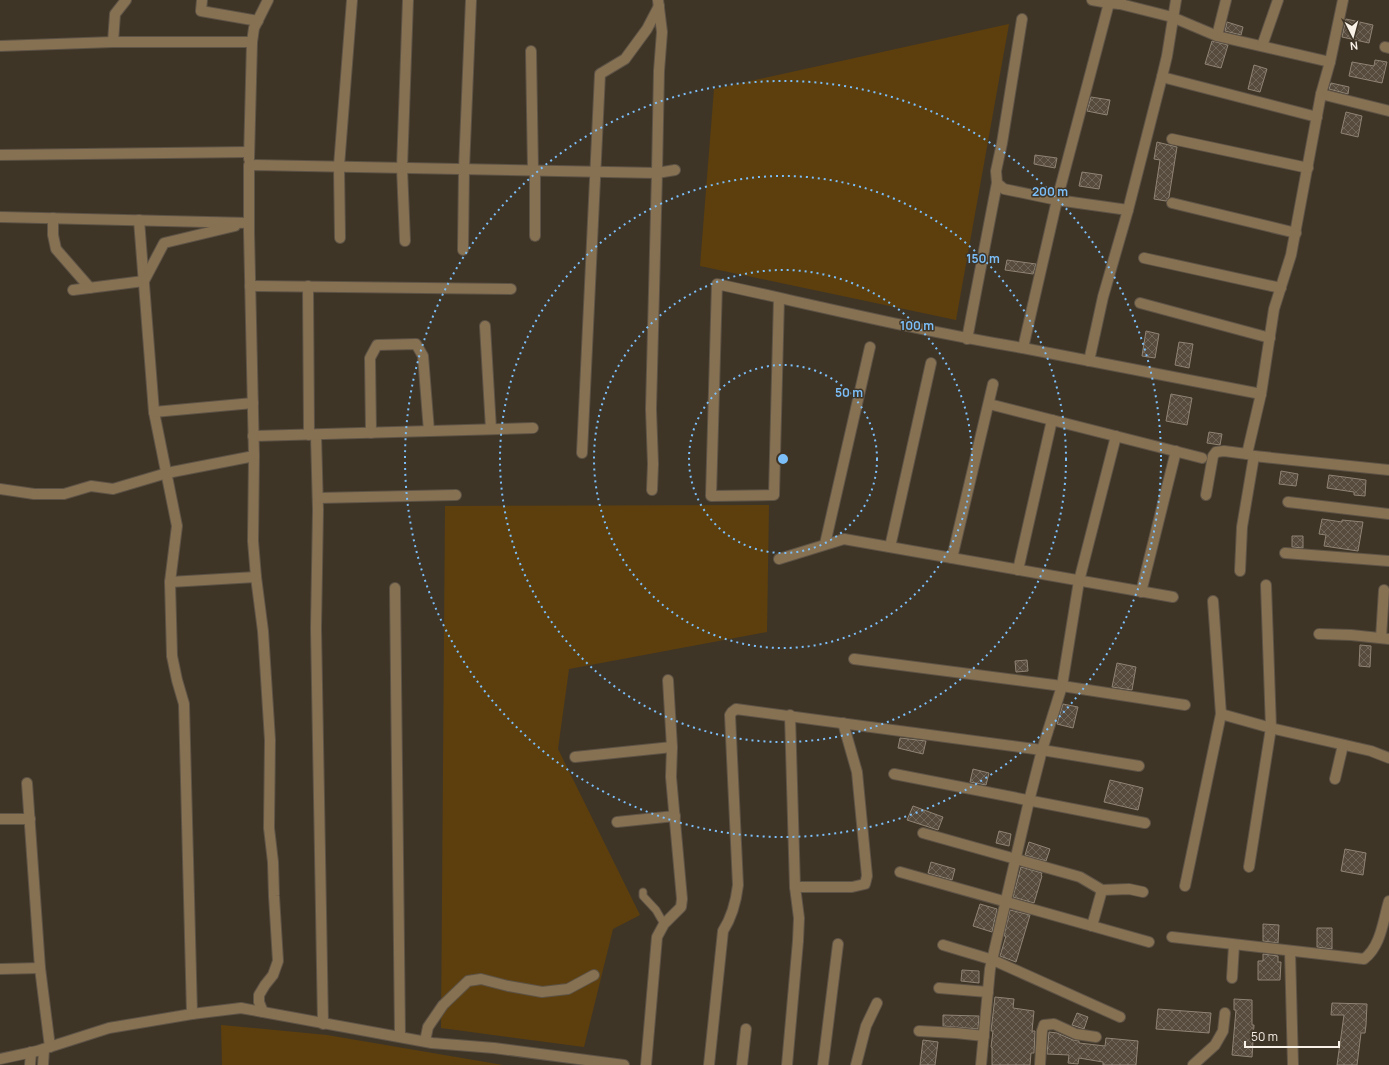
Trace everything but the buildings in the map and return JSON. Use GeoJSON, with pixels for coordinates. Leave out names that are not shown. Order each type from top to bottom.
{"type":"FeatureCollection","features":[{"type":"Feature","properties":{"kind":"street"},"geometry":{"type":"LineString","coordinates":[[113,42],[115,14],[126,0]]}},
{"type":"Feature","properties":{"kind":"street"},"geometry":{"type":"LineString","coordinates":[[202,0],[201,11],[258,20]]}},
{"type":"Feature","properties":{"kind":"street"},"geometry":{"type":"LineString","coordinates":[[263,1012],[259,1002],[259,995],[273,975],[278,961],[273,862],[269,828],[270,740],[263,631],[253,541],[254,456],[250,286],[249,152],[252,42],[254,28],[268,0]]}},
{"type":"Feature","properties":{"kind":"street"},"geometry":{"type":"LineString","coordinates":[[340,238],[338,166],[352,0]]}},
{"type":"Feature","properties":{"kind":"street"},"geometry":{"type":"LineString","coordinates":[[405,241],[402,168],[408,0]]}},
{"type":"Feature","properties":{"kind":"street"},"geometry":{"type":"LineString","coordinates":[[463,250],[464,169],[471,0]]}},
{"type":"Feature","properties":{"kind":"street"},"geometry":{"type":"LineString","coordinates":[[1092,0],[1109,4],[1121,2],[1172,17],[1217,36],[1330,62]]}},
{"type":"Feature","properties":{"kind":"street"},"geometry":{"type":"LineString","coordinates":[[1089,361],[1103,297],[1128,210],[1162,77],[1176,0]]}},
{"type":"Feature","properties":{"kind":"street"},"geometry":{"type":"LineString","coordinates":[[1217,36],[1226,0]]}},
{"type":"Feature","properties":{"kind":"street"},"geometry":{"type":"LineString","coordinates":[[1262,46],[1278,0]]}},
{"type":"Feature","properties":{"kind":"street"},"geometry":{"type":"LineString","coordinates":[[1240,571],[1242,527],[1251,455],[1274,309],[1291,255],[1296,233],[1321,94],[1330,62],[1343,0]]}},
{"type":"Feature","properties":{"kind":"street"},"geometry":{"type":"LineString","coordinates":[[582,453],[600,74],[625,59],[647,28],[658,3]]}},
{"type":"Feature","properties":{"kind":"street"},"geometry":{"type":"LineString","coordinates":[[652,490],[653,464],[651,409],[659,71],[662,32],[658,3]]}},
{"type":"Feature","properties":{"kind":"street"},"geometry":{"type":"LineString","coordinates":[[1023,348],[1057,200],[1109,4]]}},
{"type":"Feature","properties":{"kind":"street"},"geometry":{"type":"LineString","coordinates":[[967,339],[997,183],[996,171],[1022,19]]}},
{"type":"Feature","properties":{"kind":"street"},"geometry":{"type":"LineString","coordinates":[[0,46],[113,42],[252,42]]}},
{"type":"Feature","properties":{"kind":"street"},"geometry":{"type":"LineString","coordinates":[[531,51],[535,236]]}},
{"type":"Feature","properties":{"kind":"street"},"geometry":{"type":"LineString","coordinates":[[1162,77],[1317,117]]}},
{"type":"Feature","properties":{"kind":"street"},"geometry":{"type":"LineString","coordinates":[[1321,94],[1389,111]]}},
{"type":"Feature","properties":{"kind":"street"},"geometry":{"type":"LineString","coordinates":[[1172,139],[1308,168]]}},
{"type":"Feature","properties":{"kind":"street"},"geometry":{"type":"LineString","coordinates":[[0,155],[249,152]]}},
{"type":"Feature","properties":{"kind":"street"},"geometry":{"type":"LineString","coordinates":[[249,165],[657,173],[675,170]]}},
{"type":"Feature","properties":{"kind":"street"},"geometry":{"type":"LineString","coordinates":[[997,183],[1004,189],[1057,200],[1128,210]]}},
{"type":"Feature","properties":{"kind":"street"},"geometry":{"type":"LineString","coordinates":[[1172,203],[1296,233]]}},
{"type":"Feature","properties":{"kind":"street"},"geometry":{"type":"LineString","coordinates":[[0,217],[249,223]]}},
{"type":"Feature","properties":{"kind":"street"},"geometry":{"type":"LineString","coordinates":[[52,218],[56,249],[90,288]]}},
{"type":"Feature","properties":{"kind":"street"},"geometry":{"type":"LineString","coordinates":[[140,220],[154,412],[177,526],[170,582],[172,656],[176,680],[184,704],[192,1014]]}},
{"type":"Feature","properties":{"kind":"street"},"geometry":{"type":"LineString","coordinates":[[144,281],[164,243],[249,223]]}},
{"type":"Feature","properties":{"kind":"street"},"geometry":{"type":"LineString","coordinates":[[1144,258],[1281,288]]}},
{"type":"Feature","properties":{"kind":"street"},"geometry":{"type":"LineString","coordinates":[[73,290],[144,281]]}},
{"type":"Feature","properties":{"kind":"street"},"geometry":{"type":"LineString","coordinates":[[778,298],[774,495],[711,496],[716,284],[967,339],[1023,348],[1261,394]]}},
{"type":"Feature","properties":{"kind":"street"},"geometry":{"type":"LineString","coordinates":[[250,286],[511,289]]}},
{"type":"Feature","properties":{"kind":"street"},"geometry":{"type":"LineString","coordinates":[[308,286],[313,435],[318,498],[316,628],[323,1024]]}},
{"type":"Feature","properties":{"kind":"street"},"geometry":{"type":"LineString","coordinates":[[1140,303],[1270,338]]}},
{"type":"Feature","properties":{"kind":"street"},"geometry":{"type":"LineString","coordinates":[[485,326],[491,429]]}},
{"type":"Feature","properties":{"kind":"street"},"geometry":{"type":"LineString","coordinates":[[371,433],[370,358],[377,345],[404,344],[416,344],[423,356],[429,431]]}},
{"type":"Feature","properties":{"kind":"street"},"geometry":{"type":"LineString","coordinates":[[825,544],[870,347]]}},
{"type":"Feature","properties":{"kind":"street"},"geometry":{"type":"LineString","coordinates":[[890,547],[931,363]]}},
{"type":"Feature","properties":{"kind":"street"},"geometry":{"type":"LineString","coordinates":[[952,558],[993,384]]}},
{"type":"Feature","properties":{"kind":"street"},"geometry":{"type":"LineString","coordinates":[[154,412],[253,403]]}},
{"type":"Feature","properties":{"kind":"street"},"geometry":{"type":"LineString","coordinates":[[989,404],[1202,458]]}},
{"type":"Feature","properties":{"kind":"street"},"geometry":{"type":"LineString","coordinates":[[1018,570],[1052,420]]}},
{"type":"Feature","properties":{"kind":"street"},"geometry":{"type":"LineString","coordinates":[[253,436],[533,428]]}},
{"type":"Feature","properties":{"kind":"street"},"geometry":{"type":"LineString","coordinates":[[981,1065],[990,969],[1029,801],[1042,750],[1062,686],[1079,581],[1116,436]]}},
{"type":"Feature","properties":{"kind":"street"},"geometry":{"type":"LineString","coordinates":[[1206,495],[1213,456],[1216,452],[1224,450],[1251,455],[1389,470]]}},
{"type":"Feature","properties":{"kind":"street"},"geometry":{"type":"LineString","coordinates":[[1141,592],[1176,451]]}},
{"type":"Feature","properties":{"kind":"street"},"geometry":{"type":"LineString","coordinates":[[0,489],[34,494],[64,494],[91,486],[113,489],[167,473],[254,456]]}},
{"type":"Feature","properties":{"kind":"street"},"geometry":{"type":"LineString","coordinates":[[318,498],[456,495]]}},
{"type":"Feature","properties":{"kind":"street"},"geometry":{"type":"LineString","coordinates":[[1288,502],[1389,514]]}},
{"type":"Feature","properties":{"kind":"street"},"geometry":{"type":"LineString","coordinates":[[779,559],[844,539],[1173,597]]}},
{"type":"Feature","properties":{"kind":"street"},"geometry":{"type":"LineString","coordinates":[[1285,553],[1389,561]]}},
{"type":"Feature","properties":{"kind":"street"},"geometry":{"type":"LineString","coordinates":[[170,582],[256,577]]}},
{"type":"Feature","properties":{"kind":"street"},"geometry":{"type":"LineString","coordinates":[[1249,866],[1271,728],[1266,585]]}},
{"type":"Feature","properties":{"kind":"street"},"geometry":{"type":"LineString","coordinates":[[395,588],[400,1037]]}},
{"type":"Feature","properties":{"kind":"street"},"geometry":{"type":"LineString","coordinates":[[1319,634],[1385,638],[1384,590]]}},
{"type":"Feature","properties":{"kind":"street"},"geometry":{"type":"LineString","coordinates":[[1185,886],[1221,714],[1213,601]]}},
{"type":"Feature","properties":{"kind":"street"},"geometry":{"type":"LineString","coordinates":[[854,659],[1062,686],[1185,705]]}},
{"type":"Feature","properties":{"kind":"street"},"geometry":{"type":"LineString","coordinates":[[646,1065],[657,936],[664,924],[681,907],[682,899],[671,777],[672,747],[668,680]]}},
{"type":"Feature","properties":{"kind":"street"},"geometry":{"type":"LineString","coordinates":[[709,1065],[723,931],[730,920],[734,908],[738,885],[730,715],[736,709],[790,715],[1042,750],[1139,766]]}},
{"type":"Feature","properties":{"kind":"street"},"geometry":{"type":"LineString","coordinates":[[1221,714],[1271,728],[1371,751],[1389,758]]}},
{"type":"Feature","properties":{"kind":"street"},"geometry":{"type":"LineString","coordinates":[[787,1065],[799,918],[795,887],[790,715]]}},
{"type":"Feature","properties":{"kind":"street"},"geometry":{"type":"LineString","coordinates":[[795,887],[852,887],[865,884],[867,876],[857,772],[843,723]]}},
{"type":"Feature","properties":{"kind":"street"},"geometry":{"type":"LineString","coordinates":[[1335,779],[1343,745]]}},
{"type":"Feature","properties":{"kind":"street"},"geometry":{"type":"LineString","coordinates":[[575,757],[672,747]]}},
{"type":"Feature","properties":{"kind":"street"},"geometry":{"type":"LineString","coordinates":[[894,774],[1145,823]]}},
{"type":"Feature","properties":{"kind":"street"},"geometry":{"type":"LineString","coordinates":[[27,783],[47,1048],[43,1065]]}},
{"type":"Feature","properties":{"kind":"street"},"geometry":{"type":"LineString","coordinates":[[617,822],[674,816]]}},
{"type":"Feature","properties":{"kind":"street"},"geometry":{"type":"LineString","coordinates":[[0,819],[30,819]]}},
{"type":"Feature","properties":{"kind":"street"},"geometry":{"type":"LineString","coordinates":[[923,833],[1080,877],[1102,890],[1129,889],[1143,892]]}},
{"type":"Feature","properties":{"kind":"street"},"geometry":{"type":"LineString","coordinates":[[900,872],[1149,942]]}},
{"type":"Feature","properties":{"kind":"street"},"geometry":{"type":"LineString","coordinates":[[1092,926],[1102,890]]}},
{"type":"Feature","properties":{"kind":"street"},"geometry":{"type":"LineString","coordinates":[[1172,937],[1364,959],[1377,945],[1389,901]]}},
{"type":"Feature","properties":{"kind":"street"},"geometry":{"type":"LineString","coordinates":[[823,1065],[838,944]]}},
{"type":"Feature","properties":{"kind":"street"},"geometry":{"type":"LineString","coordinates":[[943,945],[993,960],[1120,1017]]}},
{"type":"Feature","properties":{"kind":"street"},"geometry":{"type":"LineString","coordinates":[[1232,978],[1234,945]]}},
{"type":"Feature","properties":{"kind":"street"},"geometry":{"type":"LineString","coordinates":[[1290,951],[1293,1065]]}},
{"type":"Feature","properties":{"kind":"street"},"geometry":{"type":"LineString","coordinates":[[0,969],[40,968]]}},
{"type":"Feature","properties":{"kind":"street"},"geometry":{"type":"LineString","coordinates":[[425,1041],[428,1027],[443,1005],[468,981],[481,979],[508,986],[542,992],[568,988],[594,975]]}},
{"type":"Feature","properties":{"kind":"street"},"geometry":{"type":"LineString","coordinates":[[940,988],[988,992]]}},
{"type":"Feature","properties":{"kind":"street"},"geometry":{"type":"LineString","coordinates":[[856,1065],[866,1026],[877,1003]]}},
{"type":"Feature","properties":{"kind":"street"},"geometry":{"type":"LineString","coordinates":[[0,1058],[47,1048],[109,1028],[192,1014],[241,1008],[323,1024],[425,1041],[494,1048],[624,1065]]}},
{"type":"Feature","properties":{"kind":"street"},"geometry":{"type":"LineString","coordinates":[[1193,1065],[1215,1045],[1223,1031],[1225,1013]]}},
{"type":"Feature","properties":{"kind":"street"},"geometry":{"type":"LineString","coordinates":[[1040,1065],[1042,1031],[1044,1025],[1054,1024],[1076,1034],[1096,1037]]}},
{"type":"Feature","properties":{"kind":"street"},"geometry":{"type":"LineString","coordinates":[[742,1065],[746,1029]]}},
{"type":"Feature","properties":{"kind":"street"},"geometry":{"type":"LineString","coordinates":[[919,1032],[956,1033],[984,1036]]}},
{"type":"Feature","properties":{"kind":"street"},"geometry":{"type":"LineString","coordinates":[[30,1065],[31,1052]]}},
{"type":"Feature","properties":{"kind":"lane"},"geometry":{"type":"LineString","coordinates":[[643,892],[643,896],[656,910],[664,924]]}},
{"type":"Feature","properties":{"kind":"shaded area"},"geometry":{"type":"Polygon","coordinates":[[[1009,24],[956,320],[700,266],[714,89],[1009,24]]]}},
{"type":"Feature","properties":{"kind":"shaded area"},"geometry":{"type":"Polygon","coordinates":[[[769,505],[767,632],[569,669],[558,749],[640,915],[613,929],[584,1047],[441,1028],[445,506],[769,505]]]}},
{"type":"Feature","properties":{"kind":"shaded area"},"geometry":{"type":"Polygon","coordinates":[[[221,1025],[327,1035],[503,1065],[222,1065],[221,1025]]]}}]}
